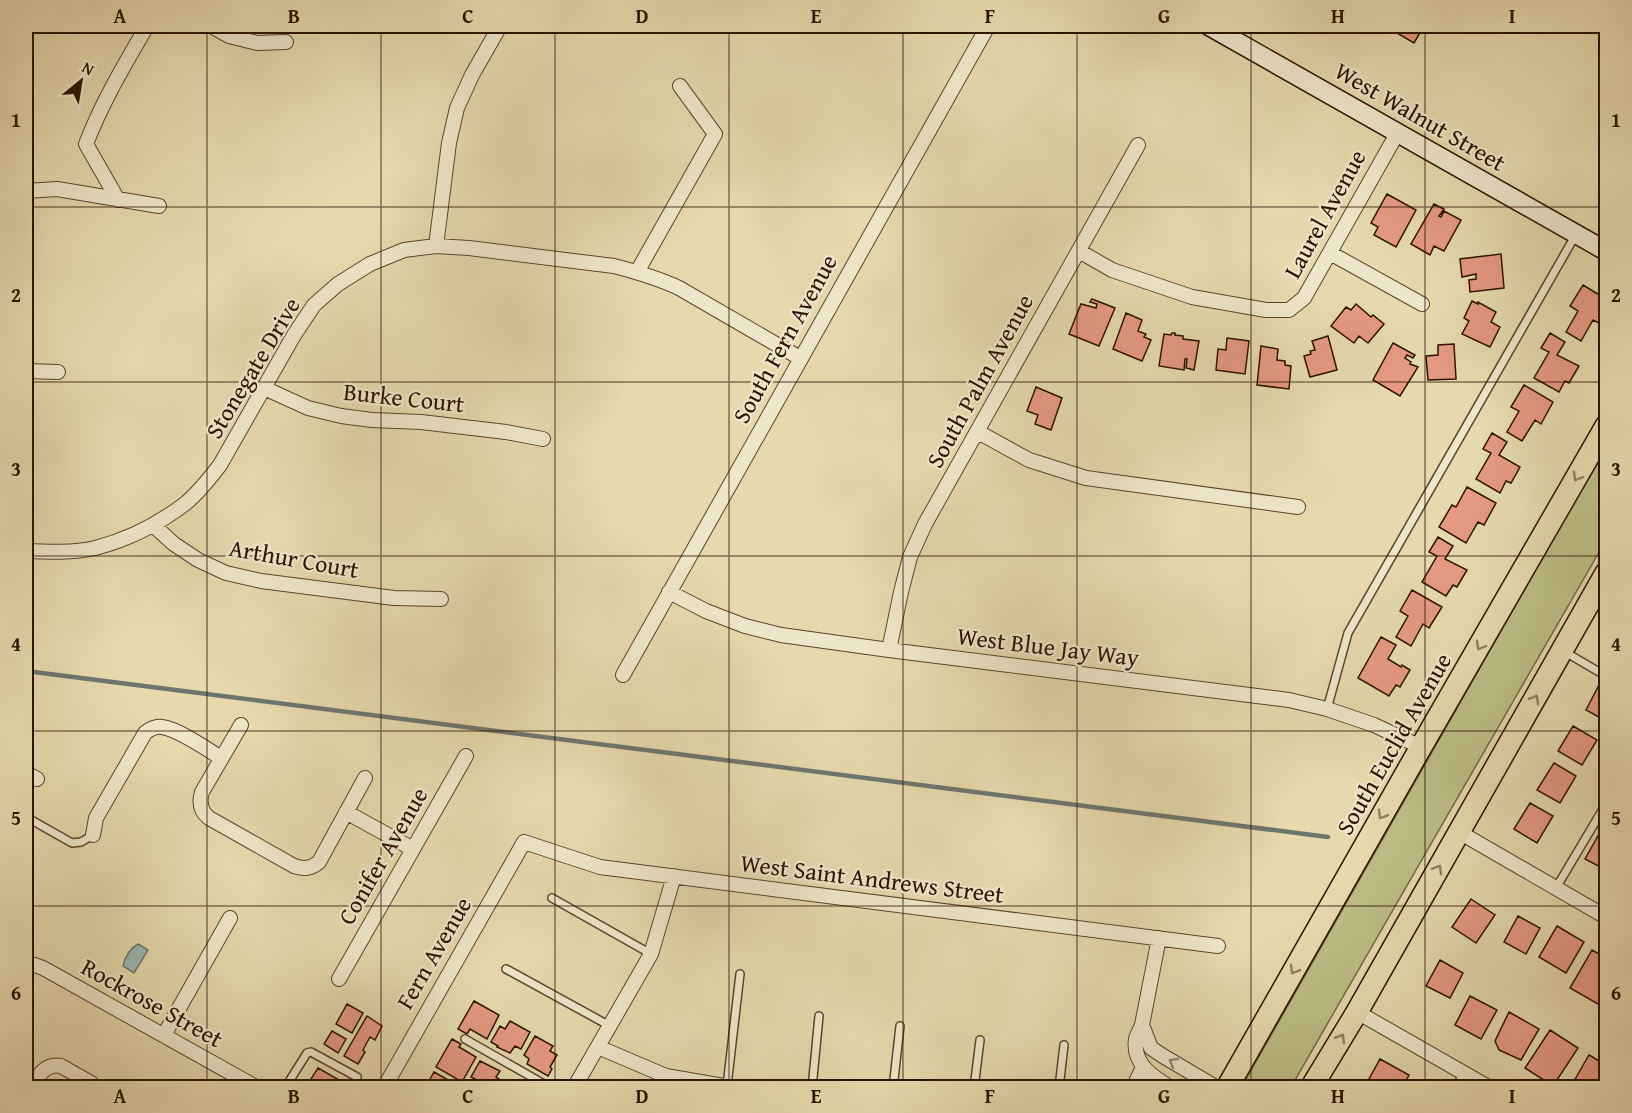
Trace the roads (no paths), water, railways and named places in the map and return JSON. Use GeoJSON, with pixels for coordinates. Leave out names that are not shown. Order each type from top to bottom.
{"type":"FeatureCollection","features":[{"type":"Feature","properties":{"kind":"main road","name":"South Euclid Avenue"},"geometry":{"type":"LineString","coordinates":[[1227,1088],[1606,426]]}},
{"type":"Feature","properties":{"kind":"main road"},"geometry":{"type":"LineString","coordinates":[[1311,1088],[1357,1012],[1606,573]]}},
{"type":"Feature","properties":{"kind":"street"},"geometry":{"type":"LineString","coordinates":[[118,200],[86,144],[106,97],[147,26]]}},
{"type":"Feature","properties":{"kind":"street"},"geometry":{"type":"LineString","coordinates":[[212,26],[229,36],[257,43],[286,42]]}},
{"type":"Feature","properties":{"kind":"street"},"geometry":{"type":"LineString","coordinates":[[436,246],[448,143],[457,108],[472,75],[500,26]]}},
{"type":"Feature","properties":{"kind":"street","name":"South Fern Avenue"},"geometry":{"type":"LineString","coordinates":[[623,675],[988,26]]}},
{"type":"Feature","properties":{"kind":"street","name":"West Walnut Street"},"geometry":{"type":"LineString","coordinates":[[1209,26],[1606,251]]}},
{"type":"Feature","properties":{"kind":"street"},"geometry":{"type":"LineString","coordinates":[[637,272],[715,134],[680,86]]}},
{"type":"Feature","properties":{"kind":"street","name":"Laurel Avenue"},"geometry":{"type":"LineString","coordinates":[[1079,251],[1112,270],[1192,297],[1266,310],[1288,310],[1304,298],[1398,132]]}},
{"type":"Feature","properties":{"kind":"street","name":"South Palm Avenue"},"geometry":{"type":"LineString","coordinates":[[890,650],[910,557],[926,524],[1138,145]]}},
{"type":"Feature","properties":{"kind":"street"},"geometry":{"type":"LineString","coordinates":[[26,191],[57,189],[159,206]]}},
{"type":"Feature","properties":{"kind":"street","name":"Stonegate Drive"},"geometry":{"type":"LineString","coordinates":[[26,550],[51,552],[94,548],[153,525],[186,502],[220,465],[294,335],[314,305],[338,284],[370,264],[404,250],[436,246],[469,248],[614,266],[659,278],[800,358]]}},
{"type":"Feature","properties":{"kind":"street"},"geometry":{"type":"LineString","coordinates":[[1330,253],[1422,304]]}},
{"type":"Feature","properties":{"kind":"street"},"geometry":{"type":"LineString","coordinates":[[26,371],[58,372]]}},
{"type":"Feature","properties":{"kind":"street","name":"Burke Court"},"geometry":{"type":"LineString","coordinates":[[264,388],[308,408],[340,416],[422,422],[543,439]]}},
{"type":"Feature","properties":{"kind":"street"},"geometry":{"type":"LineString","coordinates":[[978,432],[1029,460],[1086,478],[1298,507]]}},
{"type":"Feature","properties":{"kind":"street","name":"Arthur Court"},"geometry":{"type":"LineString","coordinates":[[153,525],[174,544],[198,560],[226,573],[261,581],[383,596],[441,599]]}},
{"type":"Feature","properties":{"kind":"street","name":"West Blue Jay Way"},"geometry":{"type":"LineString","coordinates":[[669,592],[706,611],[745,626],[781,635],[1289,700],[1327,709],[1374,725],[1421,747]]}},
{"type":"Feature","properties":{"kind":"street"},"geometry":{"type":"LineString","coordinates":[[241,725],[202,792],[201,807],[209,818],[294,866],[312,867],[319,862],[365,778]]}},
{"type":"Feature","properties":{"kind":"street"},"geometry":{"type":"LineString","coordinates":[[93,835],[96,818],[145,733],[152,728],[160,726],[172,730],[222,758]]}},
{"type":"Feature","properties":{"kind":"street","name":"Conifer Avenue"},"geometry":{"type":"LineString","coordinates":[[339,979],[466,756]]}},
{"type":"Feature","properties":{"kind":"street"},"geometry":{"type":"LineString","coordinates":[[346,812],[413,849]]}},
{"type":"Feature","properties":{"kind":"street"},"geometry":{"type":"LineString","coordinates":[[1459,832],[1606,917]]}},
{"type":"Feature","properties":{"kind":"street","name":"West Saint Andrews Street"},"geometry":{"type":"LineString","coordinates":[[524,842],[600,867],[1218,946]]}},
{"type":"Feature","properties":{"kind":"street","name":"Fern Avenue"},"geometry":{"type":"LineString","coordinates":[[384,1088],[524,842]]}},
{"type":"Feature","properties":{"kind":"street"},"geometry":{"type":"LineString","coordinates":[[574,1088],[651,954],[674,876]]}},
{"type":"Feature","properties":{"kind":"street"},"geometry":{"type":"LineString","coordinates":[[164,1035],[230,918]]}},
{"type":"Feature","properties":{"kind":"street"},"geometry":{"type":"LineString","coordinates":[[1159,938],[1142,1026],[1136,1039],[1137,1056],[1143,1067],[1171,1088]]}},
{"type":"Feature","properties":{"kind":"street","name":"Rockrose Street"},"geometry":{"type":"LineString","coordinates":[[26,962],[44,968],[255,1088]]}},
{"type":"Feature","properties":{"kind":"street"},"geometry":{"type":"LineString","coordinates":[[1357,1012],[1490,1088]]}},
{"type":"Feature","properties":{"kind":"street"},"geometry":{"type":"LineString","coordinates":[[1142,1026],[1151,1048],[1217,1088]]}},
{"type":"Feature","properties":{"kind":"street"},"geometry":{"type":"LineString","coordinates":[[598,1047],[666,1076],[730,1087]]}},
{"type":"Feature","properties":{"kind":"street"},"geometry":{"type":"LineString","coordinates":[[32,1088],[44,1070],[56,1065],[91,1083]]}},
{"type":"Feature","properties":{"kind":"street"},"geometry":{"type":"LineString","coordinates":[[1133,1088],[1143,1067]]}},
{"type":"Feature","properties":{"kind":"lane"},"geometry":{"type":"LineString","coordinates":[[1327,709],[1348,633],[1576,234]]}},
{"type":"Feature","properties":{"kind":"lane"},"geometry":{"type":"LineString","coordinates":[[1563,651],[1606,676]]}},
{"type":"Feature","properties":{"kind":"lane"},"geometry":{"type":"LineString","coordinates":[[1556,888],[1606,804]]}},
{"type":"Feature","properties":{"kind":"lane"},"geometry":{"type":"LineString","coordinates":[[26,817],[72,843],[81,842],[93,835]]}},
{"type":"Feature","properties":{"kind":"lane"},"geometry":{"type":"LineString","coordinates":[[552,898],[651,954]]}},
{"type":"Feature","properties":{"kind":"lane"},"geometry":{"type":"LineString","coordinates":[[506,969],[609,1026]]}},
{"type":"Feature","properties":{"kind":"lane"},"geometry":{"type":"LineString","coordinates":[[730,1087],[740,974]]}},
{"type":"Feature","properties":{"kind":"lane"},"geometry":{"type":"LineString","coordinates":[[812,1088],[819,1016]]}},
{"type":"Feature","properties":{"kind":"lane"},"geometry":{"type":"LineString","coordinates":[[894,1088],[900,1026]]}},
{"type":"Feature","properties":{"kind":"lane"},"geometry":{"type":"LineString","coordinates":[[465,1039],[551,1088]]}},
{"type":"Feature","properties":{"kind":"lane"},"geometry":{"type":"LineString","coordinates":[[974,1088],[980,1040]]}},
{"type":"Feature","properties":{"kind":"lane"},"geometry":{"type":"LineString","coordinates":[[1059,1088],[1064,1045]]}},
{"type":"Feature","properties":{"kind":"lane"},"geometry":{"type":"LineString","coordinates":[[285,1088],[307,1053],[311,1052],[357,1077]]}},
{"type":"Feature","properties":{"kind":"lane"},"geometry":{"type":"LineString","coordinates":[[1455,1088],[1464,1073]]}},
{"type":"Feature","properties":{"kind":"water"},"geometry":{"type":"Polygon","coordinates":[[[138,944],[148,950],[134,973],[123,966],[132,948],[138,944]]]}},
{"type":"Feature","properties":{"kind":"waterway"},"geometry":{"type":"LineString","coordinates":[[26,671],[1328,837]]}}]}
